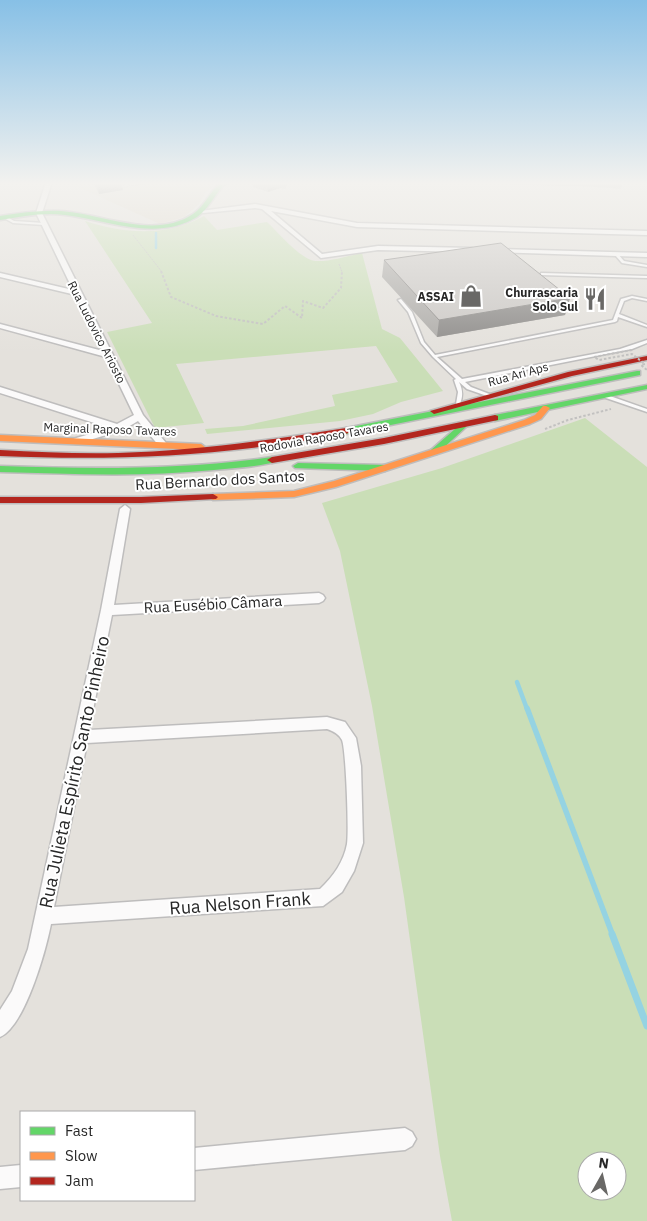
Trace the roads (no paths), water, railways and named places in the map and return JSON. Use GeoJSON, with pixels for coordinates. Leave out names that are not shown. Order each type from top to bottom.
{"type":"FeatureCollection","features":[{"type":"Feature","properties":{"kind":"main road","name":"Rua Ari Aps"},"geometry":{"type":"LineString","coordinates":[[397,421],[571,374],[644,359]]}},
{"type":"Feature","properties":{"kind":"main road","name":"Rodovia Raposo Tavares"},"geometry":{"type":"LineString","coordinates":[[0,453],[62,456],[138,455],[219,449],[341,432],[647,371]]}},
{"type":"Feature","properties":{"kind":"main road","name":"Rodovia Raposo Tavares"},"geometry":{"type":"LineString","coordinates":[[0,469],[124,473],[247,464],[334,450],[647,387]]}},
{"type":"Feature","properties":{"kind":"main road","name":"Rua Bernardo dos Santos"},"geometry":{"type":"LineString","coordinates":[[0,501],[141,500],[294,494],[319,489],[527,422],[538,417],[546,408]]}},
{"type":"Feature","properties":{"kind":"main road"},"geometry":{"type":"LineString","coordinates":[[434,452],[463,425]]}},
{"type":"Feature","properties":{"kind":"main road","name":"Marginal Raposo Tavares"},"geometry":{"type":"LineString","coordinates":[[0,438],[219,449]]}},
{"type":"Feature","properties":{"kind":"main road"},"geometry":{"type":"LineString","coordinates":[[247,464],[386,468]]}},
{"type":"Feature","properties":{"kind":"street","name":"Rua Ludovico Ariosto"},"geometry":{"type":"LineString","coordinates":[[51,239],[77,293],[111,356],[139,416],[163,445]]}},
{"type":"Feature","properties":{"kind":"street"},"geometry":{"type":"LineString","coordinates":[[300,239],[317,254],[325,256],[412,239]]}},
{"type":"Feature","properties":{"kind":"street"},"geometry":{"type":"LineString","coordinates":[[421,239],[476,250]]}},
{"type":"Feature","properties":{"kind":"street"},"geometry":{"type":"LineString","coordinates":[[452,239],[562,242],[616,254],[647,255]]}},
{"type":"Feature","properties":{"kind":"street"},"geometry":{"type":"LineString","coordinates":[[486,251],[591,239]]}},
{"type":"Feature","properties":{"kind":"street"},"geometry":{"type":"LineString","coordinates":[[0,275],[77,293]]}},
{"type":"Feature","properties":{"kind":"street"},"geometry":{"type":"LineString","coordinates":[[0,326],[111,356]]}},
{"type":"Feature","properties":{"kind":"street"},"geometry":{"type":"LineString","coordinates":[[0,390],[120,428]]}},
{"type":"Feature","properties":{"kind":"street"},"geometry":{"type":"LineString","coordinates":[[76,441],[120,428],[139,416]]}},
{"type":"Feature","properties":{"kind":"street"},"geometry":{"type":"LineString","coordinates":[[111,500],[124,509],[141,500]]}},
{"type":"Feature","properties":{"kind":"street","name":"Rua Julieta Espírito Santo Pinheiro"},"geometry":{"type":"LineString","coordinates":[[0,1027],[19,997],[31,970],[44,916],[107,610],[124,509]]}},
{"type":"Feature","properties":{"kind":"street","name":"Rua Eusébio Câmara"},"geometry":{"type":"LineString","coordinates":[[107,610],[319,598]]}},
{"type":"Feature","properties":{"kind":"street","name":"Rua Nelson Frank"},"geometry":{"type":"LineString","coordinates":[[44,916],[323,897],[336,886],[348,865],[355,843],[353,766],[349,738],[340,727],[327,723],[82,737]]}},
{"type":"Feature","properties":{"kind":"street"},"geometry":{"type":"LineString","coordinates":[[195,1159],[405,1139]]}},
{"type":"Feature","properties":{"kind":"street"},"geometry":{"type":"LineString","coordinates":[[0,1178],[20,1176]]}},
{"type":"Feature","properties":{"kind":"lane"},"geometry":{"type":"LineString","coordinates":[[616,254],[623,262],[647,266]]}},
{"type":"Feature","properties":{"kind":"lane"},"geometry":{"type":"LineString","coordinates":[[542,274],[647,277]]}},
{"type":"Feature","properties":{"kind":"lane"},"geometry":{"type":"LineString","coordinates":[[434,356],[615,321],[622,300],[647,295]]}},
{"type":"Feature","properties":{"kind":"lane"},"geometry":{"type":"LineString","coordinates":[[632,298],[647,300]]}},
{"type":"Feature","properties":{"kind":"lane"},"geometry":{"type":"LineString","coordinates":[[400,300],[410,312],[422,342],[434,356],[459,381],[471,389],[490,396]]}},
{"type":"Feature","properties":{"kind":"lane"},"geometry":{"type":"LineString","coordinates":[[617,315],[647,326]]}},
{"type":"Feature","properties":{"kind":"lane"},"geometry":{"type":"LineString","coordinates":[[459,381],[598,355],[639,346],[647,342]]}},
{"type":"Feature","properties":{"kind":"lane"},"geometry":{"type":"LineString","coordinates":[[458,404],[461,396],[459,381]]}},
{"type":"Feature","properties":{"kind":"lane"},"geometry":{"type":"LineString","coordinates":[[604,396],[647,411]]}},
{"type":"Feature","properties":{"kind":"waterway"},"geometry":{"type":"LineString","coordinates":[[156,239],[156,248]]}},
{"type":"Feature","properties":{"kind":"waterway"},"geometry":{"type":"LineString","coordinates":[[517,682],[527,709]]}},
{"type":"Feature","properties":{"kind":"waterway"},"geometry":{"type":"LineString","coordinates":[[527,708],[613,936]]}},
{"type":"Feature","properties":{"kind":"waterway"},"geometry":{"type":"LineString","coordinates":[[612,934],[647,1026]]}},
{"type":"Feature","properties":{"kind":"place","name":"ASSAI"},"geometry":{"type":"Point","coordinates":[471,296]}},
{"type":"Feature","properties":{"kind":"place","name":"Churrascaria Solo Sul"},"geometry":{"type":"Point","coordinates":[595,299]}}]}
